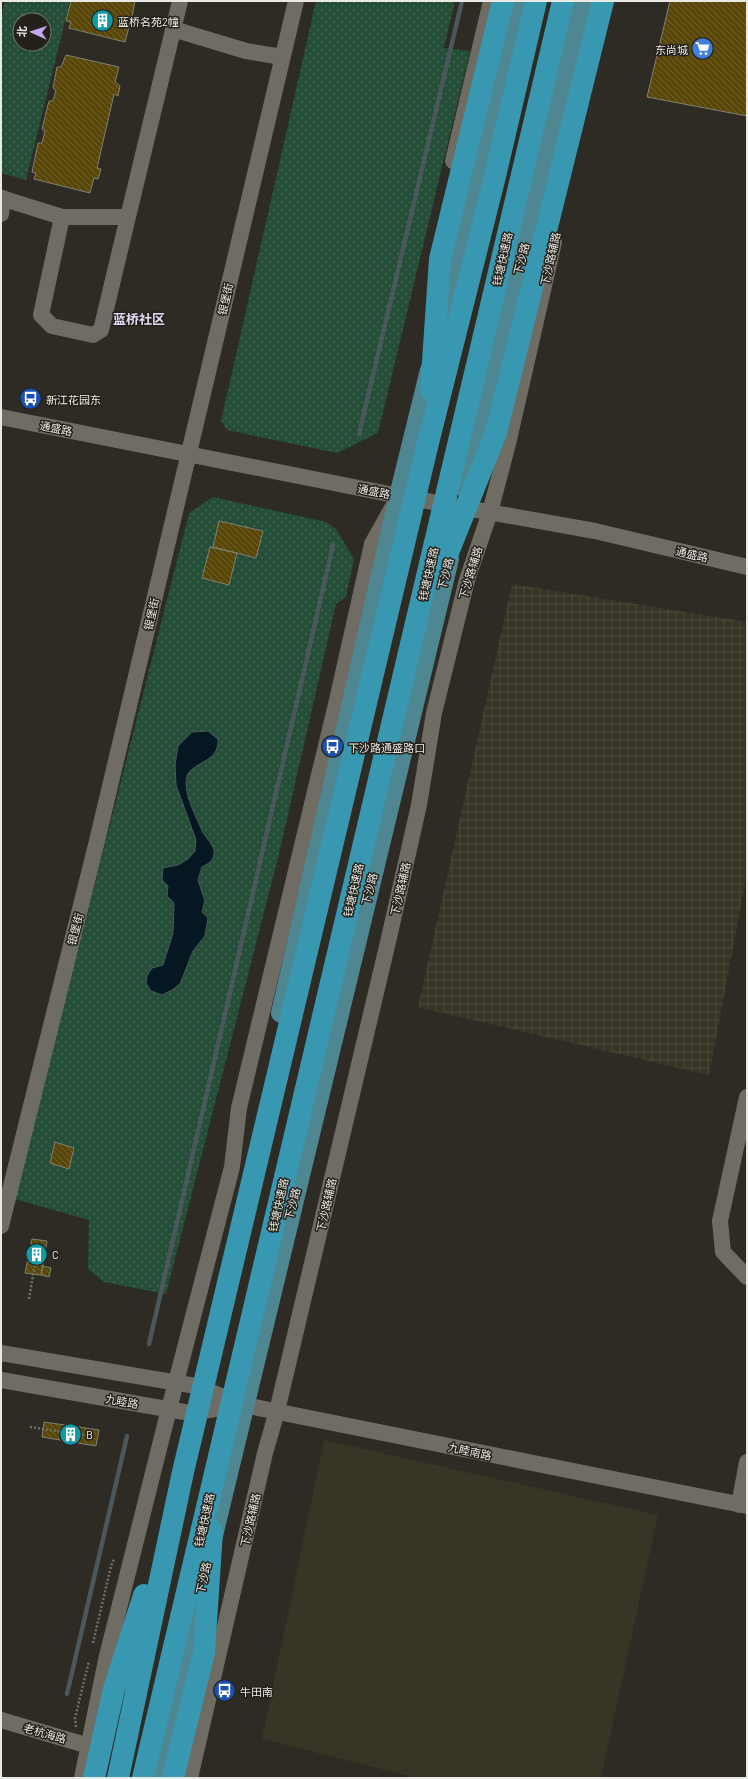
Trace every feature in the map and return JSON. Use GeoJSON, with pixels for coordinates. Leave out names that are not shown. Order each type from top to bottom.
{"type":"FeatureCollection","features":[{"type":"Feature","properties":{"kind":"highway"},"geometry":{"type":"LineString","coordinates":[[427,447],[440,259],[503,1]]}},
{"type":"Feature","properties":{"kind":"highway"},"geometry":{"type":"LineString","coordinates":[[118,1778],[183,1472],[427,447],[494,183],[536,1]]}},
{"type":"Feature","properties":{"kind":"highway","name":"钱塘快速路"},"geometry":{"type":"LineString","coordinates":[[143,1778],[563,1]]}},
{"type":"Feature","properties":{"kind":"highway"},"geometry":{"type":"LineString","coordinates":[[412,643],[496,433],[600,1]]}},
{"type":"Feature","properties":{"kind":"highway"},"geometry":{"type":"LineString","coordinates":[[173,1778],[204,1652],[212,1534],[243,1384],[246,1339]]}},
{"type":"Feature","properties":{"kind":"highway"},"geometry":{"type":"LineString","coordinates":[[94,1778],[114,1689],[183,1472]]}},
{"type":"Feature","properties":{"kind":"main road"},"geometry":{"type":"LineString","coordinates":[[112,1778],[196,1386],[399,496],[520,1]]}},
{"type":"Feature","properties":{"kind":"main road","name":"下沙路"},"geometry":{"type":"LineString","coordinates":[[157,1778],[244,1405],[462,506],[600,1]]}},
{"type":"Feature","properties":{"kind":"street"},"geometry":{"type":"LineString","coordinates":[[62,217],[41,315],[52,326],[93,335],[101,330],[180,1]]}},
{"type":"Feature","properties":{"kind":"street","name":"银堡街"},"geometry":{"type":"LineString","coordinates":[[1,1226],[99,834],[296,1]]}},
{"type":"Feature","properties":{"kind":"street"},"geometry":{"type":"LineString","coordinates":[[429,372],[434,250],[465,105],[491,1]]}},
{"type":"Feature","properties":{"kind":"street","name":"下沙路辅路"},"geometry":{"type":"LineString","coordinates":[[190,1778],[265,1453],[277,1411],[419,804],[434,713],[467,580],[490,512],[508,444],[600,1]]}},
{"type":"Feature","properties":{"kind":"street"},"geometry":{"type":"LineString","coordinates":[[173,29],[246,51],[282,57]]}},
{"type":"Feature","properties":{"kind":"street"},"geometry":{"type":"LineString","coordinates":[[1,214],[2,198],[62,217],[128,217]]}},
{"type":"Feature","properties":{"kind":"street","name":"通盛路"},"geometry":{"type":"LineString","coordinates":[[1,417],[399,496],[462,506],[595,532],[747,567]]}},
{"type":"Feature","properties":{"kind":"street"},"geometry":{"type":"LineString","coordinates":[[82,1778],[106,1660],[232,1167],[239,1108],[372,544],[399,496]]}},
{"type":"Feature","properties":{"kind":"street"},"geometry":{"type":"LineString","coordinates":[[747,1097],[720,1221],[723,1252],[747,1277]]}},
{"type":"Feature","properties":{"kind":"street"},"geometry":{"type":"LineString","coordinates":[[1,1353],[196,1386]]}},
{"type":"Feature","properties":{"kind":"street","name":"九睦路"},"geometry":{"type":"LineString","coordinates":[[1,1380],[190,1413],[244,1405]]}},
{"type":"Feature","properties":{"kind":"street","name":"九睦南路"},"geometry":{"type":"LineString","coordinates":[[196,1386],[244,1405],[743,1505]]}},
{"type":"Feature","properties":{"kind":"street"},"geometry":{"type":"LineString","coordinates":[[743,1505],[747,1462]]}},
{"type":"Feature","properties":{"kind":"street","name":"老杭海路"},"geometry":{"type":"LineString","coordinates":[[1,1720],[89,1746]]}},
{"type":"Feature","properties":{"kind":"path"},"geometry":{"type":"LineString","coordinates":[[29,1300],[38,1246]]}},
{"type":"Feature","properties":{"kind":"path"},"geometry":{"type":"LineString","coordinates":[[30,1427],[88,1436]]}},
{"type":"Feature","properties":{"kind":"shaded area"},"geometry":{"type":"Polygon","coordinates":[[[512,584],[747,622],[747,873],[709,1075],[418,1007],[512,584]]]}},
{"type":"Feature","properties":{"kind":"shaded area"},"geometry":{"type":"Polygon","coordinates":[[[324,1440],[658,1515],[601,1778],[417,1778],[262,1739],[324,1440]]]}},
{"type":"Feature","properties":{"kind":"green space"},"geometry":{"type":"Polygon","coordinates":[[[5,1],[70,1],[26,180],[1,173],[1,17],[5,1]]]}},
{"type":"Feature","properties":{"kind":"green space"},"geometry":{"type":"Polygon","coordinates":[[[316,1],[455,1],[444,48],[470,51],[378,433],[337,453],[227,430],[221,421],[316,1]]]}},
{"type":"Feature","properties":{"kind":"green space"},"geometry":{"type":"Polygon","coordinates":[[[213,497],[326,522],[336,529],[354,559],[346,597],[336,604],[279,854],[166,1294],[104,1282],[88,1269],[89,1220],[15,1199],[189,513],[213,497]]]}},
{"type":"Feature","properties":{"kind":"water"},"geometry":{"type":"Polygon","coordinates":[[[208,731],[218,739],[217,748],[210,758],[190,771],[187,776],[186,783],[186,789],[192,808],[203,833],[212,845],[214,851],[211,861],[202,867],[198,880],[205,901],[202,912],[208,918],[205,936],[193,951],[180,984],[162,995],[151,991],[146,983],[147,976],[152,968],[163,965],[173,933],[174,903],[167,896],[168,886],[162,880],[163,868],[178,865],[188,859],[195,851],[196,840],[176,785],[175,765],[178,746],[192,732],[208,731]]]}},
{"type":"Feature","properties":{"kind":"building","name":"蓝桥名苑2幢"},"geometry":{"type":"Polygon","coordinates":[[[71,1],[135,1],[132,17],[136,18],[132,28],[129,27],[125,42],[69,28],[71,22],[66,21],[71,1]]]}},
{"type":"Feature","properties":{"kind":"building","name":"东尚城"},"geometry":{"type":"Polygon","coordinates":[[[670,1],[747,1],[747,116],[647,97],[670,1]]]}},
{"type":"Feature","properties":{"kind":"building"},"geometry":{"type":"Polygon","coordinates":[[[66,55],[119,67],[115,82],[120,86],[118,96],[114,94],[97,168],[101,169],[98,179],[94,178],[90,193],[34,179],[36,173],[32,172],[38,143],[42,143],[45,131],[42,129],[49,101],[53,101],[56,90],[53,88],[57,67],[61,67],[66,55]]]}},
{"type":"Feature","properties":{"kind":"building"},"geometry":{"type":"Polygon","coordinates":[[[219,521],[263,531],[256,558],[213,547],[219,521]]]}},
{"type":"Feature","properties":{"kind":"building"},"geometry":{"type":"Polygon","coordinates":[[[210,547],[237,553],[229,585],[202,578],[210,547]]]}},
{"type":"Feature","properties":{"kind":"building"},"geometry":{"type":"Polygon","coordinates":[[[55,1142],[74,1148],[69,1169],[50,1163],[55,1142]]]}},
{"type":"Feature","properties":{"kind":"building","name":"C"},"geometry":{"type":"Polygon","coordinates":[[[32,1239],[47,1241],[41,1275],[25,1273],[32,1239]]]}},
{"type":"Feature","properties":{"kind":"building"},"geometry":{"type":"Polygon","coordinates":[[[43,1266],[51,1268],[49,1277],[41,1275],[43,1266]]]}},
{"type":"Feature","properties":{"kind":"building","name":"B"},"geometry":{"type":"Polygon","coordinates":[[[44,1422],[99,1430],[96,1446],[42,1437],[44,1422]]]}},
{"type":"Feature","properties":{"kind":"waterway"},"geometry":{"type":"LineString","coordinates":[[359,434],[462,1]]}},
{"type":"Feature","properties":{"kind":"waterway"},"geometry":{"type":"LineString","coordinates":[[149,1344],[333,545]]}},
{"type":"Feature","properties":{"kind":"waterway"},"geometry":{"type":"LineString","coordinates":[[67,1694],[127,1436]]}},
{"type":"Feature","properties":{"kind":"place","name":"蓝桥名苑2幢"},"geometry":{"type":"Point","coordinates":[102,21]}},
{"type":"Feature","properties":{"kind":"place","name":"东尚城"},"geometry":{"type":"Point","coordinates":[703,49]}},
{"type":"Feature","properties":{"kind":"place","name":"新江花园东"},"geometry":{"type":"Point","coordinates":[30,399]}},
{"type":"Feature","properties":{"kind":"place","name":"下沙路通盛路口"},"geometry":{"type":"Point","coordinates":[332,747]}},
{"type":"Feature","properties":{"kind":"place","name":"C"},"geometry":{"type":"Point","coordinates":[37,1254]}},
{"type":"Feature","properties":{"kind":"place","name":"B"},"geometry":{"type":"Point","coordinates":[70,1434]}},
{"type":"Feature","properties":{"kind":"place","name":"牛田南"},"geometry":{"type":"Point","coordinates":[225,1691]}},
{"type":"Feature","properties":{"kind":"district","name":"蓝桥社区"},"geometry":{"type":"Point","coordinates":[139,319]}}]}
